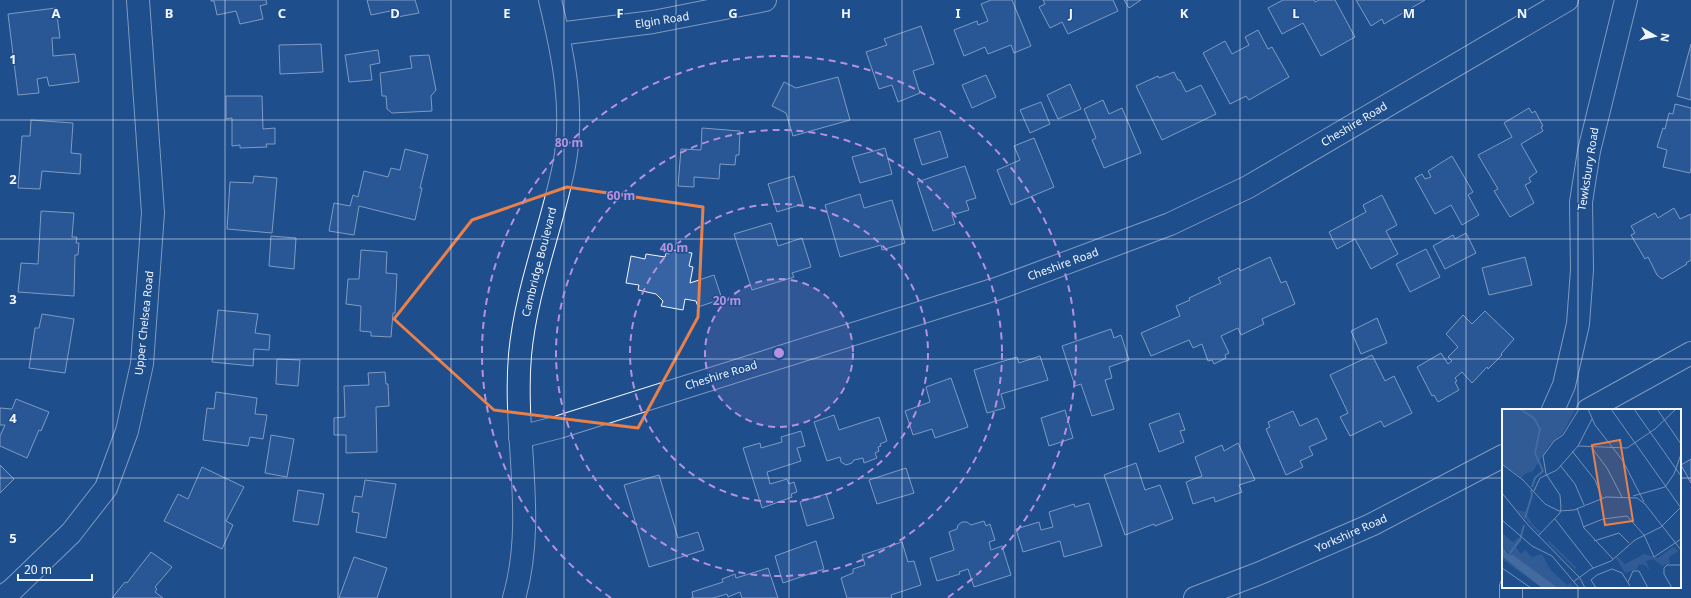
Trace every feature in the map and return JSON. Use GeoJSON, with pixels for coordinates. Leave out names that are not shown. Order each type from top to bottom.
{"type":"FeatureCollection","features":[{"type":"Feature","properties":{"kind":"street","name":"Upper Chelsea Road"},"geometry":{"type":"LineString","coordinates":[[0,598],[12,590],[75,528],[106,488],[127,431],[142,364],[153,213],[138,0]]}},
{"type":"Feature","properties":{"kind":"street","name":"Cambridge Boulevard"},"geometry":{"type":"LineString","coordinates":[[514,598],[518,585],[524,524],[518,393],[520,355],[534,275],[564,165],[568,126],[566,78],[550,0]]}},
{"type":"Feature","properties":{"kind":"street","name":"Elgin Road"},"geometry":{"type":"LineString","coordinates":[[558,34],[653,22],[765,0]]}},
{"type":"Feature","properties":{"kind":"street","name":"Cheshire Road"},"geometry":{"type":"LineString","coordinates":[[520,437],[559,427],[999,288],[1170,224],[1248,188],[1567,0]]}},
{"type":"Feature","properties":{"kind":"street","name":"Tewksbury Road"},"geometry":{"type":"LineString","coordinates":[[1552,409],[1564,385],[1578,324],[1582,270],[1581,202],[1589,152],[1626,0]]}},
{"type":"Feature","properties":{"kind":"street"},"geometry":{"type":"LineString","coordinates":[[1590,409],[1691,353]]}},
{"type":"Feature","properties":{"kind":"street","name":"Yorkshire Road"},"geometry":{"type":"LineString","coordinates":[[1195,598],[1371,525],[1502,457]]}},
{"type":"Feature","properties":{"kind":"highlighted area"},"geometry":{"type":"Polygon","coordinates":[[[567,187],[703,207],[698,317],[638,428],[494,410],[394,319],[472,220],[567,187]]]}},
{"type":"Feature","properties":{"kind":"building"},"geometry":{"type":"Polygon","coordinates":[[[211,0],[266,0],[267,4],[260,6],[263,19],[240,24],[236,11],[217,15],[214,1],[211,0]]]}},
{"type":"Feature","properties":{"kind":"building"},"geometry":{"type":"Polygon","coordinates":[[[367,0],[415,0],[419,13],[392,18],[390,11],[371,15],[367,0]]]}},
{"type":"Feature","properties":{"kind":"building"},"geometry":{"type":"Polygon","coordinates":[[[991,0],[1012,0],[1031,46],[1014,53],[1011,45],[988,54],[985,47],[964,56],[954,30],[977,21],[978,25],[988,21],[981,4],[991,0]]]}},
{"type":"Feature","properties":{"kind":"building"},"geometry":{"type":"Polygon","coordinates":[[[1043,0],[1113,0],[1118,11],[1068,34],[1062,22],[1050,28],[1039,7],[1045,4],[1043,0]]]}},
{"type":"Feature","properties":{"kind":"building"},"geometry":{"type":"Polygon","coordinates":[[[1124,0],[1141,0],[1129,8],[1124,0]]]}},
{"type":"Feature","properties":{"kind":"building"},"geometry":{"type":"Polygon","coordinates":[[[1283,0],[1314,0],[1315,2],[1319,0],[1335,0],[1355,37],[1321,56],[1303,23],[1282,34],[1268,8],[1283,0]]]}},
{"type":"Feature","properties":{"kind":"building"},"geometry":{"type":"Polygon","coordinates":[[[1356,0],[1425,0],[1384,24],[1382,19],[1371,26],[1356,0]]]}},
{"type":"Feature","properties":{"kind":"building"},"geometry":{"type":"Polygon","coordinates":[[[56,8],[60,38],[52,38],[53,56],[75,54],[79,82],[49,86],[47,77],[37,79],[39,93],[18,95],[8,14],[56,8]]]}},
{"type":"Feature","properties":{"kind":"building"},"geometry":{"type":"Polygon","coordinates":[[[921,26],[934,64],[913,71],[920,93],[898,102],[892,85],[879,89],[866,52],[887,45],[884,39],[921,26]]]}},
{"type":"Feature","properties":{"kind":"building"},"geometry":{"type":"Polygon","coordinates":[[[1258,30],[1268,49],[1272,47],[1289,77],[1249,100],[1246,96],[1230,104],[1203,53],[1225,41],[1232,54],[1249,45],[1245,37],[1258,30]]]}},
{"type":"Feature","properties":{"kind":"building"},"geometry":{"type":"Polygon","coordinates":[[[321,44],[323,72],[280,74],[279,45],[321,44]]]}},
{"type":"Feature","properties":{"kind":"building"},"geometry":{"type":"Polygon","coordinates":[[[1691,44],[1691,100],[1677,96],[1691,44]]]}},
{"type":"Feature","properties":{"kind":"building"},"geometry":{"type":"Polygon","coordinates":[[[378,50],[380,63],[370,65],[372,80],[349,82],[345,55],[378,50]]]}},
{"type":"Feature","properties":{"kind":"building"},"geometry":{"type":"Polygon","coordinates":[[[429,55],[436,90],[431,96],[432,111],[392,113],[387,109],[386,96],[382,96],[380,73],[412,68],[410,56],[429,55]]]}},
{"type":"Feature","properties":{"kind":"building"},"geometry":{"type":"Polygon","coordinates":[[[1174,72],[1186,92],[1201,85],[1216,114],[1162,140],[1136,86],[1158,76],[1159,78],[1174,72]]]}},
{"type":"Feature","properties":{"kind":"building"},"geometry":{"type":"Polygon","coordinates":[[[986,75],[996,97],[972,108],[962,85],[986,75]]]}},
{"type":"Feature","properties":{"kind":"building"},"geometry":{"type":"Polygon","coordinates":[[[838,77],[850,120],[793,136],[786,113],[772,106],[784,82],[796,88],[838,77]]]}},
{"type":"Feature","properties":{"kind":"building"},"geometry":{"type":"Polygon","coordinates":[[[1070,84],[1081,109],[1058,119],[1047,95],[1070,84]]]}},
{"type":"Feature","properties":{"kind":"building"},"geometry":{"type":"Polygon","coordinates":[[[226,96],[262,96],[263,129],[275,128],[275,144],[266,144],[267,147],[240,148],[240,145],[232,146],[232,118],[226,119],[226,96]]]}},
{"type":"Feature","properties":{"kind":"building"},"geometry":{"type":"Polygon","coordinates":[[[1103,100],[1109,114],[1122,108],[1141,153],[1104,168],[1092,140],[1096,138],[1084,109],[1103,100]]]}},
{"type":"Feature","properties":{"kind":"building"},"geometry":{"type":"Polygon","coordinates":[[[1041,102],[1050,124],[1030,133],[1020,110],[1041,102]]]}},
{"type":"Feature","properties":{"kind":"building"},"geometry":{"type":"Polygon","coordinates":[[[1675,104],[1691,108],[1690,173],[1663,167],[1667,150],[1657,147],[1663,128],[1665,129],[1669,113],[1673,114],[1675,104]]]}},
{"type":"Feature","properties":{"kind":"building"},"geometry":{"type":"Polygon","coordinates":[[[1529,108],[1532,113],[1535,111],[1543,126],[1541,127],[1543,131],[1521,144],[1537,172],[1529,178],[1531,182],[1525,185],[1534,203],[1510,217],[1494,191],[1498,189],[1478,155],[1512,137],[1504,123],[1529,108]]]}},
{"type":"Feature","properties":{"kind":"building"},"geometry":{"type":"Polygon","coordinates":[[[31,120],[73,123],[71,153],[81,154],[80,174],[42,171],[40,189],[18,188],[22,136],[30,136],[31,120]]]}},
{"type":"Feature","properties":{"kind":"building"},"geometry":{"type":"Polygon","coordinates":[[[702,128],[740,131],[739,155],[736,155],[735,165],[720,164],[719,179],[694,177],[694,187],[678,186],[681,149],[701,150],[702,128]]]}},
{"type":"Feature","properties":{"kind":"building"},"geometry":{"type":"Polygon","coordinates":[[[940,131],[948,157],[922,165],[914,139],[940,131]]]}},
{"type":"Feature","properties":{"kind":"building"},"geometry":{"type":"Polygon","coordinates":[[[1034,138],[1054,187],[1011,205],[997,170],[1020,160],[1014,146],[1034,138]]]}},
{"type":"Feature","properties":{"kind":"building"},"geometry":{"type":"Polygon","coordinates":[[[885,148],[892,174],[860,183],[852,157],[885,148]]]}},
{"type":"Feature","properties":{"kind":"building"},"geometry":{"type":"Polygon","coordinates":[[[405,149],[428,155],[420,188],[422,188],[415,220],[359,206],[354,235],[329,231],[334,203],[350,206],[353,195],[358,197],[364,171],[388,177],[391,168],[400,170],[405,149]]]}},
{"type":"Feature","properties":{"kind":"building"},"geometry":{"type":"Polygon","coordinates":[[[1452,156],[1473,192],[1468,195],[1479,215],[1462,225],[1451,205],[1435,214],[1415,178],[1422,174],[1425,179],[1431,177],[1428,171],[1452,156]]]}},
{"type":"Feature","properties":{"kind":"building"},"geometry":{"type":"Polygon","coordinates":[[[965,166],[976,198],[966,201],[969,210],[952,215],[955,224],[933,231],[917,182],[965,166]]]}},
{"type":"Feature","properties":{"kind":"building"},"geometry":{"type":"Polygon","coordinates":[[[254,176],[277,178],[272,233],[227,229],[230,182],[253,183],[254,176]]]}},
{"type":"Feature","properties":{"kind":"building"},"geometry":{"type":"Polygon","coordinates":[[[794,176],[803,204],[777,212],[768,184],[794,176]]]}},
{"type":"Feature","properties":{"kind":"building"},"geometry":{"type":"Polygon","coordinates":[[[860,194],[864,208],[892,200],[905,243],[882,250],[881,245],[840,257],[825,205],[860,194]]]}},
{"type":"Feature","properties":{"kind":"building"},"geometry":{"type":"Polygon","coordinates":[[[1382,195],[1397,225],[1386,231],[1398,254],[1371,269],[1355,239],[1337,249],[1329,232],[1366,212],[1363,205],[1382,195]]]}},
{"type":"Feature","properties":{"kind":"building"},"geometry":{"type":"Polygon","coordinates":[[[1674,208],[1680,219],[1691,214],[1691,260],[1662,279],[1657,275],[1648,257],[1645,259],[1631,235],[1635,233],[1631,226],[1655,213],[1658,218],[1674,208]]]}},
{"type":"Feature","properties":{"kind":"building"},"geometry":{"type":"Polygon","coordinates":[[[41,211],[74,213],[72,237],[77,237],[76,243],[79,243],[78,255],[75,255],[74,296],[18,292],[21,263],[38,264],[41,211]]]}},
{"type":"Feature","properties":{"kind":"building"},"geometry":{"type":"Polygon","coordinates":[[[771,223],[778,246],[802,238],[811,267],[792,273],[794,277],[752,290],[734,234],[771,223]]]}},
{"type":"Feature","properties":{"kind":"building"},"geometry":{"type":"Polygon","coordinates":[[[1466,233],[1476,253],[1445,269],[1433,246],[1453,235],[1455,239],[1466,233]]]}},
{"type":"Feature","properties":{"kind":"building"},"geometry":{"type":"Polygon","coordinates":[[[271,236],[296,238],[294,269],[269,266],[271,236]]]}},
{"type":"Feature","properties":{"kind":"building"},"geometry":{"type":"Polygon","coordinates":[[[667,249],[692,253],[689,266],[693,267],[690,283],[714,275],[722,299],[698,307],[696,301],[685,299],[683,310],[661,306],[663,301],[656,294],[638,290],[639,285],[626,283],[631,256],[645,259],[646,254],[665,257],[667,249]]]}},
{"type":"Feature","properties":{"kind":"building"},"geometry":{"type":"Polygon","coordinates":[[[1426,249],[1440,277],[1410,292],[1396,264],[1426,249]]]}},
{"type":"Feature","properties":{"kind":"building"},"geometry":{"type":"Polygon","coordinates":[[[361,250],[387,252],[386,273],[397,274],[395,313],[393,313],[391,337],[371,336],[371,332],[360,331],[361,306],[346,304],[348,279],[359,279],[361,250]]]}},
{"type":"Feature","properties":{"kind":"building"},"geometry":{"type":"Polygon","coordinates":[[[1270,257],[1281,283],[1286,281],[1295,304],[1262,319],[1264,324],[1241,335],[1238,328],[1221,336],[1229,353],[1225,355],[1226,358],[1214,364],[1212,360],[1208,361],[1202,344],[1193,348],[1189,340],[1151,356],[1141,333],[1180,316],[1176,306],[1190,300],[1189,298],[1221,283],[1218,278],[1239,268],[1240,271],[1270,257]]]}},
{"type":"Feature","properties":{"kind":"building"},"geometry":{"type":"Polygon","coordinates":[[[1525,257],[1532,285],[1489,295],[1482,268],[1525,257]]]}},
{"type":"Feature","properties":{"kind":"building"},"geometry":{"type":"Polygon","coordinates":[[[218,310],[258,314],[255,333],[270,335],[269,350],[254,349],[253,366],[212,362],[218,310]]]}},
{"type":"Feature","properties":{"kind":"building"},"geometry":{"type":"Polygon","coordinates":[[[1485,311],[1514,339],[1501,354],[1502,355],[1488,369],[1487,367],[1472,383],[1462,372],[1455,378],[1457,381],[1455,382],[1459,390],[1438,402],[1434,395],[1432,396],[1417,367],[1441,353],[1448,364],[1452,361],[1448,357],[1458,347],[1446,334],[1463,315],[1472,324],[1485,311]]]}},
{"type":"Feature","properties":{"kind":"building"},"geometry":{"type":"Polygon","coordinates":[[[42,314],[74,319],[65,373],[29,368],[35,328],[39,328],[42,314]]]}},
{"type":"Feature","properties":{"kind":"building"},"geometry":{"type":"Polygon","coordinates":[[[1377,318],[1387,343],[1361,354],[1351,331],[1377,318]]]}},
{"type":"Feature","properties":{"kind":"building"},"geometry":{"type":"Polygon","coordinates":[[[1111,329],[1114,338],[1121,335],[1129,360],[1109,367],[1112,378],[1105,380],[1114,409],[1092,416],[1081,384],[1075,386],[1062,346],[1111,329]]]}},
{"type":"Feature","properties":{"kind":"building"},"geometry":{"type":"Polygon","coordinates":[[[1372,355],[1385,381],[1394,376],[1412,413],[1384,427],[1381,421],[1350,436],[1340,417],[1348,413],[1330,375],[1372,355]]]}},
{"type":"Feature","properties":{"kind":"building"},"geometry":{"type":"Polygon","coordinates":[[[1040,356],[1048,380],[1001,394],[1005,408],[987,413],[974,370],[1017,357],[1019,363],[1040,356]]]}},
{"type":"Feature","properties":{"kind":"building"},"geometry":{"type":"Polygon","coordinates":[[[277,359],[300,360],[298,386],[276,384],[277,359]]]}},
{"type":"Feature","properties":{"kind":"building"},"geometry":{"type":"Polygon","coordinates":[[[385,372],[386,384],[388,384],[389,406],[376,407],[377,452],[346,453],[346,435],[334,435],[334,418],[345,417],[344,386],[369,385],[368,373],[385,372]]]}},
{"type":"Feature","properties":{"kind":"building"},"geometry":{"type":"Polygon","coordinates":[[[951,378],[968,427],[935,438],[932,429],[913,435],[905,411],[930,402],[926,387],[951,378]]]}},
{"type":"Feature","properties":{"kind":"building"},"geometry":{"type":"Polygon","coordinates":[[[216,392],[257,398],[255,414],[267,415],[263,439],[250,437],[248,446],[203,440],[207,408],[214,409],[216,392]]]}},
{"type":"Feature","properties":{"kind":"building"},"geometry":{"type":"Polygon","coordinates":[[[16,399],[49,412],[41,431],[39,430],[27,458],[0,446],[0,436],[5,425],[0,425],[0,408],[12,409],[16,399]]]}},
{"type":"Feature","properties":{"kind":"building"},"geometry":{"type":"Polygon","coordinates":[[[1065,410],[1073,438],[1049,446],[1041,418],[1065,410]]]}},
{"type":"Feature","properties":{"kind":"building"},"geometry":{"type":"Polygon","coordinates":[[[1293,411],[1300,426],[1317,418],[1327,439],[1309,447],[1313,455],[1300,461],[1303,467],[1286,475],[1266,429],[1270,427],[1268,422],[1293,411]]]}},
{"type":"Feature","properties":{"kind":"building"},"geometry":{"type":"Polygon","coordinates":[[[1179,413],[1185,430],[1180,431],[1184,442],[1159,452],[1149,424],[1179,413]]]}},
{"type":"Feature","properties":{"kind":"building"},"geometry":{"type":"Polygon","coordinates":[[[834,415],[839,430],[879,417],[887,441],[880,444],[881,446],[878,447],[879,451],[875,453],[877,458],[864,463],[863,458],[854,460],[852,463],[846,465],[841,462],[840,457],[827,461],[814,422],[834,415]]]}},
{"type":"Feature","properties":{"kind":"building"},"geometry":{"type":"Polygon","coordinates":[[[801,431],[805,446],[797,448],[801,461],[767,472],[770,484],[787,479],[789,484],[794,482],[797,492],[791,494],[792,497],[762,508],[743,448],[760,443],[761,448],[782,442],[781,437],[801,431]]]}},
{"type":"Feature","properties":{"kind":"building"},"geometry":{"type":"Polygon","coordinates":[[[271,435],[294,439],[287,477],[265,473],[271,435]]]}},
{"type":"Feature","properties":{"kind":"building"},"geometry":{"type":"Polygon","coordinates":[[[1238,443],[1255,480],[1239,485],[1242,492],[1215,502],[1214,497],[1193,504],[1186,482],[1202,476],[1195,457],[1222,445],[1224,451],[1238,443]]]}},
{"type":"Feature","properties":{"kind":"building"},"geometry":{"type":"Polygon","coordinates":[[[1691,459],[1691,483],[1681,465],[1691,459]]]}},
{"type":"Feature","properties":{"kind":"building"},"geometry":{"type":"Polygon","coordinates":[[[1136,463],[1145,490],[1160,485],[1173,519],[1155,526],[1154,524],[1125,535],[1104,475],[1136,463]]]}},
{"type":"Feature","properties":{"kind":"building"},"geometry":{"type":"Polygon","coordinates":[[[0,465],[14,479],[0,493],[0,465]]]}},
{"type":"Feature","properties":{"kind":"building"},"geometry":{"type":"Polygon","coordinates":[[[202,467],[244,487],[226,521],[233,525],[222,549],[164,521],[178,494],[188,499],[202,467]]]}},
{"type":"Feature","properties":{"kind":"building"},"geometry":{"type":"Polygon","coordinates":[[[906,468],[914,493],[877,504],[869,480],[906,468]]]}},
{"type":"Feature","properties":{"kind":"building"},"geometry":{"type":"Polygon","coordinates":[[[659,475],[678,538],[698,532],[704,550],[649,567],[624,485],[659,475]]]}},
{"type":"Feature","properties":{"kind":"building"},"geometry":{"type":"Polygon","coordinates":[[[365,480],[396,484],[386,538],[356,532],[359,513],[352,512],[355,496],[362,497],[365,480]]]}},
{"type":"Feature","properties":{"kind":"building"},"geometry":{"type":"Polygon","coordinates":[[[298,490],[324,494],[318,525],[293,521],[298,490]]]}},
{"type":"Feature","properties":{"kind":"building"},"geometry":{"type":"Polygon","coordinates":[[[826,494],[834,518],[807,526],[800,502],[826,494]]]}},
{"type":"Feature","properties":{"kind":"building"},"geometry":{"type":"Polygon","coordinates":[[[1089,503],[1102,546],[1064,557],[1060,541],[1023,552],[1016,529],[1039,522],[1041,530],[1053,527],[1049,512],[1074,504],[1075,507],[1089,503]]]}},
{"type":"Feature","properties":{"kind":"building"},"geometry":{"type":"Polygon","coordinates":[[[984,521],[986,526],[990,524],[995,540],[989,542],[991,550],[1002,546],[1011,575],[974,587],[968,569],[959,572],[960,574],[937,581],[930,558],[954,550],[949,532],[957,529],[958,525],[962,522],[967,522],[971,525],[984,521]]]}},
{"type":"Feature","properties":{"kind":"building"},"geometry":{"type":"Polygon","coordinates":[[[816,541],[824,569],[783,583],[775,556],[816,541]]]}},
{"type":"Feature","properties":{"kind":"building"},"geometry":{"type":"Polygon","coordinates":[[[902,542],[908,562],[914,561],[921,585],[891,595],[892,598],[847,598],[841,578],[853,573],[853,569],[865,565],[862,555],[902,542]]]}},
{"type":"Feature","properties":{"kind":"building"},"geometry":{"type":"Polygon","coordinates":[[[151,552],[172,567],[155,587],[157,589],[155,592],[163,598],[112,598],[125,582],[127,583],[151,552]]]}},
{"type":"Feature","properties":{"kind":"building"},"geometry":{"type":"Polygon","coordinates":[[[354,557],[387,568],[377,598],[339,598],[354,557]]]}},
{"type":"Feature","properties":{"kind":"building"},"geometry":{"type":"Polygon","coordinates":[[[768,568],[778,598],[742,598],[740,592],[728,597],[727,594],[713,598],[691,598],[693,597],[692,592],[723,582],[722,579],[735,574],[736,578],[768,568]]]}}]}
